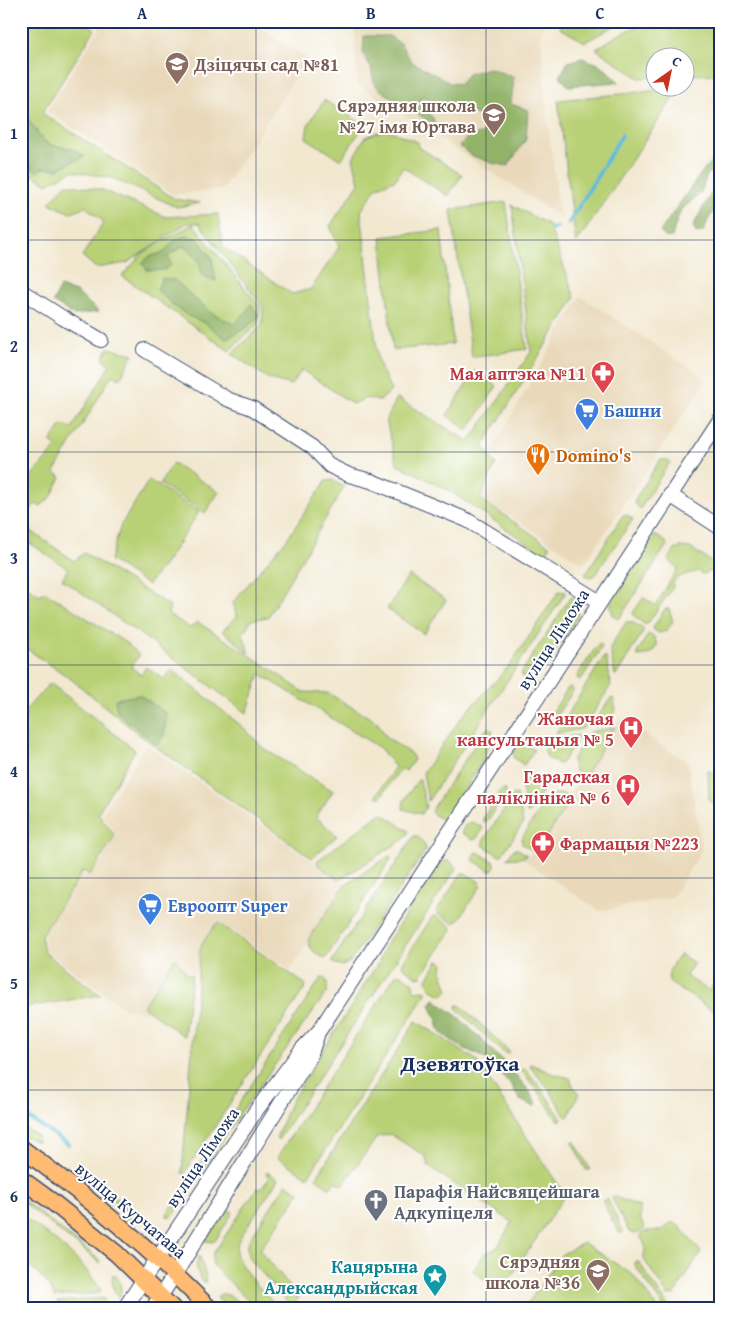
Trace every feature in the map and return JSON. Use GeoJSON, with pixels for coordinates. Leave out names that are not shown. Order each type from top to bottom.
{"type":"FeatureCollection","features":[{"type":"Feature","properties":{"kind":"main road","name":"вуліца Курчатава"},"geometry":{"type":"LineString","coordinates":[[21,1148],[132,1234],[210,1309]]}},
{"type":"Feature","properties":{"kind":"main road"},"geometry":{"type":"LineString","coordinates":[[21,1179],[117,1254],[143,1280],[156,1302],[173,1309]]}},
{"type":"Feature","properties":{"kind":"street"},"geometry":{"type":"LineString","coordinates":[[21,291],[101,340]]}},
{"type":"Feature","properties":{"kind":"street"},"geometry":{"type":"LineString","coordinates":[[144,350],[227,399],[252,408],[312,448],[330,466],[467,520],[600,602]]}},
{"type":"Feature","properties":{"kind":"street","name":"вуліца Ліможа"},"geometry":{"type":"LineString","coordinates":[[124,1309],[255,1112],[302,1050],[319,1031],[721,418]]}},
{"type":"Feature","properties":{"kind":"street"},"geometry":{"type":"LineString","coordinates":[[670,495],[721,528]]}},
{"type":"Feature","properties":{"kind":"street","name":"вуліца Ліможа"},"geometry":{"type":"LineString","coordinates":[[156,1302],[310,1056],[319,1031]]}},
{"type":"Feature","properties":{"kind":"shaded area","name":"Дзіцячы сад №81"},"geometry":{"type":"Polygon","coordinates":[[[104,21],[249,21],[307,59],[223,189],[174,195],[47,111],[104,21]]]}},
{"type":"Feature","properties":{"kind":"shaded area","name":"Сярэдняя школа №27 імя Юртава"},"geometry":{"type":"Polygon","coordinates":[[[358,21],[544,21],[541,34],[546,109],[560,217],[357,84],[355,24],[358,21]]]}},
{"type":"Feature","properties":{"kind":"shaded area"},"geometry":{"type":"Polygon","coordinates":[[[580,296],[707,379],[584,564],[482,498],[503,462],[491,452],[580,296]]]}},
{"type":"Feature","properties":{"kind":"shaded area","name":"Гарадская паліклініка № 6"},"geometry":{"type":"Polygon","coordinates":[[[621,718],[688,763],[702,850],[672,897],[600,911],[525,861],[621,718]]]}},
{"type":"Feature","properties":{"kind":"shaded area"},"geometry":{"type":"Polygon","coordinates":[[[146,745],[347,885],[290,970],[219,922],[203,944],[200,974],[174,969],[145,1012],[126,1009],[46,951],[44,945],[45,932],[56,913],[82,875],[87,876],[117,836],[102,814],[146,745]]]}},
{"type":"Feature","properties":{"kind":"green space"},"geometry":{"type":"Polygon","coordinates":[[[34,21],[83,21],[95,29],[42,113],[175,199],[200,203],[177,207],[112,178],[72,171],[47,184],[21,167],[21,39],[34,21]]]}},
{"type":"Feature","properties":{"kind":"green space"},"geometry":{"type":"Polygon","coordinates":[[[563,21],[623,21],[585,42],[560,28],[563,21]]]}},
{"type":"Feature","properties":{"kind":"green space"},"geometry":{"type":"Polygon","coordinates":[[[649,21],[670,21],[681,27],[684,21],[712,21],[711,23],[721,31],[714,43],[721,48],[721,74],[694,75],[694,48],[644,48],[644,78],[639,78],[596,49],[618,35],[649,21]]]}},
{"type":"Feature","properties":{"kind":"green space"},"geometry":{"type":"Polygon","coordinates":[[[364,36],[389,36],[400,43],[412,62],[450,83],[460,84],[468,74],[489,68],[514,77],[511,104],[528,110],[526,139],[508,166],[492,163],[473,156],[459,146],[470,135],[482,134],[491,124],[476,114],[449,111],[425,97],[421,97],[420,104],[433,118],[435,125],[379,89],[374,84],[371,67],[363,54],[364,36]]]}},
{"type":"Feature","properties":{"kind":"green space"},"geometry":{"type":"Polygon","coordinates":[[[582,58],[601,65],[619,82],[568,86],[560,76],[568,62],[582,58]]]}},
{"type":"Feature","properties":{"kind":"green space"},"geometry":{"type":"Polygon","coordinates":[[[644,92],[644,98],[673,98],[576,244],[558,100],[644,92]]]}},
{"type":"Feature","properties":{"kind":"green space"},"geometry":{"type":"Polygon","coordinates":[[[324,100],[364,125],[341,160],[306,138],[308,125],[324,100]]]}},
{"type":"Feature","properties":{"kind":"green space"},"geometry":{"type":"Polygon","coordinates":[[[26,116],[43,140],[51,145],[73,149],[85,156],[58,169],[42,168],[37,172],[21,160],[21,120],[26,116]]]}},
{"type":"Feature","properties":{"kind":"green space"},"geometry":{"type":"Polygon","coordinates":[[[386,129],[419,143],[417,146],[462,175],[448,196],[403,167],[396,179],[376,188],[361,211],[378,361],[391,391],[380,401],[366,398],[353,404],[302,370],[291,385],[269,379],[232,354],[262,325],[263,307],[199,223],[187,223],[127,263],[96,268],[82,256],[104,222],[85,206],[70,213],[49,203],[66,184],[102,190],[166,217],[218,214],[223,247],[292,294],[311,289],[339,247],[330,226],[359,183],[353,158],[365,137],[386,129]]]}},
{"type":"Feature","properties":{"kind":"green space"},"geometry":{"type":"Polygon","coordinates":[[[721,150],[721,163],[707,175],[701,193],[681,210],[672,237],[665,237],[660,232],[703,171],[721,150]]]}},
{"type":"Feature","properties":{"kind":"green space"},"geometry":{"type":"Polygon","coordinates":[[[721,179],[721,200],[708,220],[703,232],[696,233],[693,226],[721,179]]]}},
{"type":"Feature","properties":{"kind":"green space"},"geometry":{"type":"Polygon","coordinates":[[[506,202],[527,349],[472,357],[451,210],[506,202]]]}},
{"type":"Feature","properties":{"kind":"green space"},"geometry":{"type":"Polygon","coordinates":[[[512,205],[549,225],[575,298],[483,446],[496,464],[480,499],[550,546],[545,555],[450,491],[397,464],[386,420],[397,398],[469,442],[531,352],[512,205]]]}},
{"type":"Feature","properties":{"kind":"green space"},"geometry":{"type":"Polygon","coordinates":[[[193,224],[260,307],[258,324],[229,351],[122,276],[143,253],[193,224]]]}},
{"type":"Feature","properties":{"kind":"green space"},"geometry":{"type":"Polygon","coordinates":[[[441,230],[453,344],[393,350],[381,237],[441,230]]]}},
{"type":"Feature","properties":{"kind":"green space"},"geometry":{"type":"Polygon","coordinates":[[[186,236],[197,238],[212,258],[216,281],[202,276],[200,262],[183,246],[168,256],[171,265],[164,270],[147,270],[142,263],[150,256],[163,253],[176,239],[186,236]]]}},
{"type":"Feature","properties":{"kind":"green space"},"geometry":{"type":"Polygon","coordinates":[[[162,278],[175,280],[215,315],[234,324],[251,304],[259,316],[246,328],[226,339],[205,323],[188,316],[170,303],[157,290],[162,278]]]}},
{"type":"Feature","properties":{"kind":"green space"},"geometry":{"type":"Polygon","coordinates":[[[60,287],[76,292],[99,312],[74,315],[53,302],[60,287]]]}},
{"type":"Feature","properties":{"kind":"green space"},"geometry":{"type":"Polygon","coordinates":[[[108,348],[133,354],[120,379],[112,375],[54,472],[61,477],[51,497],[41,506],[35,504],[21,522],[21,494],[26,483],[57,447],[50,442],[62,425],[72,428],[110,365],[103,359],[108,348]]]}},
{"type":"Feature","properties":{"kind":"green space"},"geometry":{"type":"Polygon","coordinates":[[[475,371],[497,386],[468,430],[447,415],[475,371]]]}},
{"type":"Feature","properties":{"kind":"green space"},"geometry":{"type":"Polygon","coordinates":[[[660,460],[670,462],[640,509],[635,504],[635,499],[660,460]]]}},
{"type":"Feature","properties":{"kind":"green space"},"geometry":{"type":"Polygon","coordinates":[[[173,463],[219,492],[205,513],[160,484],[173,463]]]}},
{"type":"Feature","properties":{"kind":"green space"},"geometry":{"type":"Polygon","coordinates":[[[149,480],[199,512],[168,559],[148,585],[110,560],[121,525],[149,480]]]}},
{"type":"Feature","properties":{"kind":"green space"},"geometry":{"type":"Polygon","coordinates":[[[332,480],[344,487],[268,617],[251,620],[243,634],[249,653],[222,631],[237,617],[233,602],[287,539],[326,481],[332,480]]]}},
{"type":"Feature","properties":{"kind":"green space"},"geometry":{"type":"Polygon","coordinates":[[[623,515],[633,519],[595,575],[590,577],[585,575],[623,515]]]}},
{"type":"Feature","properties":{"kind":"green space"},"geometry":{"type":"Polygon","coordinates":[[[21,524],[74,561],[84,553],[170,606],[168,614],[190,628],[197,622],[262,663],[303,692],[328,693],[377,722],[386,737],[412,755],[414,760],[406,771],[401,768],[380,798],[376,796],[395,767],[380,748],[260,674],[247,713],[62,579],[68,569],[21,537],[21,524]]]}},
{"type":"Feature","properties":{"kind":"green space"},"geometry":{"type":"Polygon","coordinates":[[[655,535],[665,541],[667,545],[619,619],[613,615],[611,602],[655,535]]]}},
{"type":"Feature","properties":{"kind":"green space"},"geometry":{"type":"Polygon","coordinates":[[[680,547],[690,548],[721,568],[721,573],[708,571],[702,574],[699,571],[678,577],[673,583],[673,587],[645,625],[633,613],[643,598],[656,605],[678,568],[668,560],[675,550],[680,547]]]}},
{"type":"Feature","properties":{"kind":"green space"},"geometry":{"type":"Polygon","coordinates":[[[409,575],[446,600],[424,634],[387,609],[409,575]]]}},
{"type":"Feature","properties":{"kind":"green space"},"geometry":{"type":"Polygon","coordinates":[[[21,583],[40,595],[44,591],[126,643],[139,655],[131,667],[141,675],[146,667],[164,679],[172,670],[244,728],[263,748],[333,791],[316,817],[337,836],[312,858],[141,736],[71,679],[21,645],[21,583]]]}},
{"type":"Feature","properties":{"kind":"green space"},"geometry":{"type":"Polygon","coordinates":[[[559,591],[566,592],[428,801],[423,773],[461,718],[510,665],[559,591]]]}},
{"type":"Feature","properties":{"kind":"green space"},"geometry":{"type":"Polygon","coordinates":[[[573,597],[578,616],[558,647],[529,679],[522,677],[521,673],[570,598],[573,597]]]}},
{"type":"Feature","properties":{"kind":"green space"},"geometry":{"type":"Polygon","coordinates":[[[665,609],[669,609],[673,622],[666,631],[659,633],[653,628],[665,609]]]}},
{"type":"Feature","properties":{"kind":"green space"},"geometry":{"type":"Polygon","coordinates":[[[626,622],[632,622],[643,629],[643,632],[615,675],[610,650],[626,622]]]}},
{"type":"Feature","properties":{"kind":"green space"},"geometry":{"type":"Polygon","coordinates":[[[648,634],[654,637],[657,645],[651,654],[638,656],[637,653],[648,634]]]}},
{"type":"Feature","properties":{"kind":"green space"},"geometry":{"type":"Polygon","coordinates":[[[600,643],[602,647],[579,680],[577,676],[600,643]]]}},
{"type":"Feature","properties":{"kind":"green space"},"geometry":{"type":"Polygon","coordinates":[[[604,657],[606,657],[611,685],[586,725],[582,729],[555,734],[604,657]]]}},
{"type":"Feature","properties":{"kind":"green space"},"geometry":{"type":"Polygon","coordinates":[[[50,683],[135,750],[98,813],[115,836],[90,875],[83,871],[41,935],[44,952],[100,995],[21,1008],[21,715],[50,683]]]}},
{"type":"Feature","properties":{"kind":"green space"},"geometry":{"type":"Polygon","coordinates":[[[571,687],[573,691],[554,719],[550,719],[550,716],[568,688],[571,687]]]}},
{"type":"Feature","properties":{"kind":"green space"},"geometry":{"type":"Polygon","coordinates":[[[140,695],[167,714],[164,736],[157,745],[117,712],[115,699],[140,695]]]}},
{"type":"Feature","properties":{"kind":"green space"},"geometry":{"type":"Polygon","coordinates":[[[613,698],[616,710],[608,722],[594,726],[593,724],[610,699],[613,698]]]}},
{"type":"Feature","properties":{"kind":"green space"},"geometry":{"type":"Polygon","coordinates":[[[615,727],[582,780],[575,771],[572,760],[588,734],[615,727]]]}},
{"type":"Feature","properties":{"kind":"green space"},"geometry":{"type":"Polygon","coordinates":[[[488,728],[493,731],[482,763],[444,821],[431,811],[484,731],[488,728]]]}},
{"type":"Feature","properties":{"kind":"green space"},"geometry":{"type":"Polygon","coordinates":[[[579,736],[562,763],[558,764],[547,757],[544,749],[549,741],[579,736]]]}},
{"type":"Feature","properties":{"kind":"green space"},"geometry":{"type":"Polygon","coordinates":[[[526,745],[534,750],[524,765],[514,758],[514,751],[517,746],[526,745]]]}},
{"type":"Feature","properties":{"kind":"green space"},"geometry":{"type":"Polygon","coordinates":[[[708,770],[721,778],[721,808],[709,801],[708,770]]]}},
{"type":"Feature","properties":{"kind":"green space"},"geometry":{"type":"Polygon","coordinates":[[[533,775],[546,783],[546,786],[529,813],[527,813],[521,783],[526,776],[533,775]]]}},
{"type":"Feature","properties":{"kind":"green space"},"geometry":{"type":"Polygon","coordinates":[[[418,780],[420,780],[426,807],[421,814],[403,809],[404,800],[418,780]]]}},
{"type":"Feature","properties":{"kind":"green space"},"geometry":{"type":"Polygon","coordinates":[[[504,789],[506,793],[487,821],[483,821],[483,818],[501,790],[504,789]]]}},
{"type":"Feature","properties":{"kind":"green space"},"geometry":{"type":"Polygon","coordinates":[[[514,794],[517,794],[523,823],[502,855],[498,855],[484,846],[483,841],[514,794]]]}},
{"type":"Feature","properties":{"kind":"green space"},"geometry":{"type":"Polygon","coordinates":[[[554,794],[563,794],[571,798],[537,853],[522,844],[522,838],[546,800],[554,794]]]}},
{"type":"Feature","properties":{"kind":"green space"},"geometry":{"type":"Polygon","coordinates":[[[381,813],[409,831],[404,839],[339,880],[318,865],[317,861],[381,813]]]}},
{"type":"Feature","properties":{"kind":"green space"},"geometry":{"type":"Polygon","coordinates":[[[472,822],[483,829],[476,839],[473,840],[462,833],[466,824],[472,822]]]}},
{"type":"Feature","properties":{"kind":"green space"},"geometry":{"type":"Polygon","coordinates":[[[414,836],[423,842],[426,850],[350,962],[342,966],[333,963],[332,961],[414,836]]]}},
{"type":"Feature","properties":{"kind":"green space"},"geometry":{"type":"Polygon","coordinates":[[[514,849],[518,849],[527,855],[526,857],[507,859],[514,849]]]}},
{"type":"Feature","properties":{"kind":"green space"},"geometry":{"type":"Polygon","coordinates":[[[478,852],[495,863],[492,870],[490,871],[473,860],[478,852]]]}},
{"type":"Feature","properties":{"kind":"green space"},"geometry":{"type":"Polygon","coordinates":[[[389,856],[391,859],[326,958],[315,953],[309,945],[309,938],[346,884],[389,856]]]}},
{"type":"Feature","properties":{"kind":"green space"},"geometry":{"type":"Polygon","coordinates":[[[442,861],[449,861],[457,867],[278,1140],[276,1138],[289,1105],[380,960],[386,944],[442,861]]]}},
{"type":"Feature","properties":{"kind":"green space"},"geometry":{"type":"Polygon","coordinates":[[[462,873],[480,882],[481,885],[458,921],[453,923],[437,913],[437,910],[462,873]]]}},
{"type":"Feature","properties":{"kind":"green space"},"geometry":{"type":"Polygon","coordinates":[[[436,916],[451,926],[452,930],[421,976],[417,977],[403,967],[402,964],[432,917],[436,916]]]}},
{"type":"Feature","properties":{"kind":"green space"},"geometry":{"type":"Polygon","coordinates":[[[218,923],[306,986],[184,1174],[182,1173],[200,950],[202,944],[218,923]]]}},
{"type":"Feature","properties":{"kind":"green space"},"geometry":{"type":"Polygon","coordinates":[[[680,954],[694,963],[686,976],[709,991],[721,974],[721,1018],[712,1010],[670,983],[669,971],[680,954]]]}},
{"type":"Feature","properties":{"kind":"green space"},"geometry":{"type":"Polygon","coordinates":[[[175,958],[187,974],[192,975],[184,1036],[143,1006],[175,958]]]}},
{"type":"Feature","properties":{"kind":"green space"},"geometry":{"type":"Polygon","coordinates":[[[438,961],[443,963],[442,972],[448,990],[443,995],[432,990],[427,982],[438,961]]]}},
{"type":"Feature","properties":{"kind":"green space"},"geometry":{"type":"Polygon","coordinates":[[[397,974],[414,983],[413,989],[416,991],[424,990],[427,992],[308,1177],[278,1158],[279,1154],[397,974]]]}},
{"type":"Feature","properties":{"kind":"green space"},"geometry":{"type":"Polygon","coordinates":[[[321,978],[327,981],[327,992],[236,1119],[172,1217],[167,1216],[167,1214],[321,978]]]}},
{"type":"Feature","properties":{"kind":"green space"},"geometry":{"type":"Polygon","coordinates":[[[434,999],[461,1019],[510,1068],[529,1091],[537,1105],[533,1106],[520,1100],[512,1086],[488,1060],[458,1045],[440,1032],[430,1005],[434,999]]]}},
{"type":"Feature","properties":{"kind":"green space"},"geometry":{"type":"Polygon","coordinates":[[[457,1005],[460,1005],[509,1053],[505,1054],[456,1008],[457,1005]]]}},
{"type":"Feature","properties":{"kind":"green space"},"geometry":{"type":"Polygon","coordinates":[[[416,1021],[476,1060],[565,1195],[501,1292],[473,1271],[485,1253],[497,1248],[512,1222],[429,1167],[425,1156],[390,1134],[377,1137],[343,1185],[334,1182],[330,1188],[316,1178],[416,1021]]]}},
{"type":"Feature","properties":{"kind":"green space"},"geometry":{"type":"Polygon","coordinates":[[[531,1064],[553,1074],[570,1078],[573,1086],[579,1093],[568,1117],[565,1116],[549,1089],[530,1067],[531,1064]]]}},
{"type":"Feature","properties":{"kind":"green space"},"geometry":{"type":"Polygon","coordinates":[[[523,1067],[544,1092],[561,1120],[558,1121],[541,1095],[521,1070],[523,1067]]]}},
{"type":"Feature","properties":{"kind":"green space"},"geometry":{"type":"Polygon","coordinates":[[[21,1125],[37,1136],[37,1142],[21,1134],[21,1125]]]}},
{"type":"Feature","properties":{"kind":"green space"},"geometry":{"type":"Polygon","coordinates":[[[572,1142],[575,1142],[589,1170],[586,1170],[572,1142]]]}},
{"type":"Feature","properties":{"kind":"green space"},"geometry":{"type":"Polygon","coordinates":[[[267,1172],[278,1179],[240,1238],[236,1252],[247,1273],[279,1309],[256,1309],[213,1265],[212,1260],[213,1254],[257,1188],[261,1189],[269,1178],[266,1174],[267,1172]]]}},
{"type":"Feature","properties":{"kind":"green space"},"geometry":{"type":"Polygon","coordinates":[[[286,1184],[300,1192],[260,1250],[299,1297],[292,1308],[250,1259],[247,1248],[249,1240],[286,1184]]]}},
{"type":"Feature","properties":{"kind":"green space"},"geometry":{"type":"Polygon","coordinates":[[[104,1189],[133,1210],[136,1222],[130,1224],[102,1190],[104,1189]]]}},
{"type":"Feature","properties":{"kind":"green space"},"geometry":{"type":"Polygon","coordinates":[[[613,1196],[640,1207],[640,1219],[645,1229],[636,1234],[629,1232],[612,1198],[613,1196]]]}},
{"type":"Feature","properties":{"kind":"green space"},"geometry":{"type":"Polygon","coordinates":[[[21,1198],[101,1261],[100,1263],[21,1201],[21,1198]]]}},
{"type":"Feature","properties":{"kind":"green space"},"geometry":{"type":"Polygon","coordinates":[[[606,1199],[623,1232],[621,1234],[603,1202],[606,1199]]]}},
{"type":"Feature","properties":{"kind":"green space"},"geometry":{"type":"Polygon","coordinates":[[[230,1210],[232,1214],[215,1241],[205,1241],[208,1235],[230,1210]]]}},
{"type":"Feature","properties":{"kind":"green space"},"geometry":{"type":"Polygon","coordinates":[[[21,1215],[55,1240],[76,1259],[93,1279],[101,1291],[100,1293],[54,1297],[49,1286],[41,1276],[21,1261],[21,1215]]]}},
{"type":"Feature","properties":{"kind":"green space"},"geometry":{"type":"Polygon","coordinates":[[[670,1223],[679,1226],[701,1252],[674,1295],[668,1296],[643,1258],[645,1247],[640,1235],[648,1231],[661,1230],[670,1223]]]}},
{"type":"Feature","properties":{"kind":"green space","name":"Сярэдняя школа №36"},"geometry":{"type":"Polygon","coordinates":[[[584,1243],[633,1275],[658,1309],[524,1309],[562,1254],[584,1243]]]}},
{"type":"Feature","properties":{"kind":"green space"},"geometry":{"type":"Polygon","coordinates":[[[198,1257],[200,1257],[205,1273],[206,1282],[204,1283],[197,1271],[198,1257]]]}},
{"type":"Feature","properties":{"kind":"green space"},"geometry":{"type":"Polygon","coordinates":[[[635,1262],[639,1262],[670,1309],[665,1309],[635,1265],[635,1262]]]}},
{"type":"Feature","properties":{"kind":"green space"},"geometry":{"type":"Polygon","coordinates":[[[113,1274],[118,1279],[120,1285],[119,1298],[113,1286],[113,1274]]]}},
{"type":"Feature","properties":{"kind":"green space"},"geometry":{"type":"Polygon","coordinates":[[[221,1294],[231,1297],[245,1309],[228,1309],[217,1298],[221,1294]]]}},
{"type":"Feature","properties":{"kind":"green space"},"geometry":{"type":"Polygon","coordinates":[[[103,1298],[105,1300],[101,1309],[59,1309],[57,1302],[103,1298]]]}},
{"type":"Feature","properties":{"kind":"waterway"},"geometry":{"type":"LineString","coordinates":[[569,223],[622,135]]}},
{"type":"Feature","properties":{"kind":"waterway"},"geometry":{"type":"LineString","coordinates":[[552,229],[557,227]]}},
{"type":"Feature","properties":{"kind":"waterway"},"geometry":{"type":"LineString","coordinates":[[21,1113],[68,1144]]}},
{"type":"Feature","properties":{"kind":"place","name":"Дзіцячы сад №81"},"geometry":{"type":"Point","coordinates":[177,85]}},
{"type":"Feature","properties":{"kind":"place","name":"Сярэдняя школа №27 імя Юртава"},"geometry":{"type":"Point","coordinates":[494,136]}},
{"type":"Feature","properties":{"kind":"place","name":"Мая аптэка №11"},"geometry":{"type":"Point","coordinates":[603,394]}},
{"type":"Feature","properties":{"kind":"place","name":"Башни"},"geometry":{"type":"Point","coordinates":[587,431]}},
{"type":"Feature","properties":{"kind":"place","name":"Domino's"},"geometry":{"type":"Point","coordinates":[538,476]}},
{"type":"Feature","properties":{"kind":"place","name":"Жаночая кансультацыя № 5"},"geometry":{"type":"Point","coordinates":[631,749]}},
{"type":"Feature","properties":{"kind":"place","name":"Гарадская паліклініка № 6"},"geometry":{"type":"Point","coordinates":[628,807]}},
{"type":"Feature","properties":{"kind":"place","name":"Фармацыя №223"},"geometry":{"type":"Point","coordinates":[543,864]}},
{"type":"Feature","properties":{"kind":"place","name":"Евроопт Super"},"geometry":{"type":"Point","coordinates":[150,926]}},
{"type":"Feature","properties":{"kind":"place","name":"Парафія Найсвяцейшага Адкупіцеля"},"geometry":{"type":"Point","coordinates":[376,1222]}},
{"type":"Feature","properties":{"kind":"place","name":"Сярэдняя школа №36"},"geometry":{"type":"Point","coordinates":[598,1292]}},
{"type":"Feature","properties":{"kind":"place","name":"Кацярына Александрыйская"},"geometry":{"type":"Point","coordinates":[435,1297]}},
{"type":"Feature","properties":{"kind":"district","name":"Дзевятоўка"},"geometry":{"type":"Point","coordinates":[460,1063]}}]}
